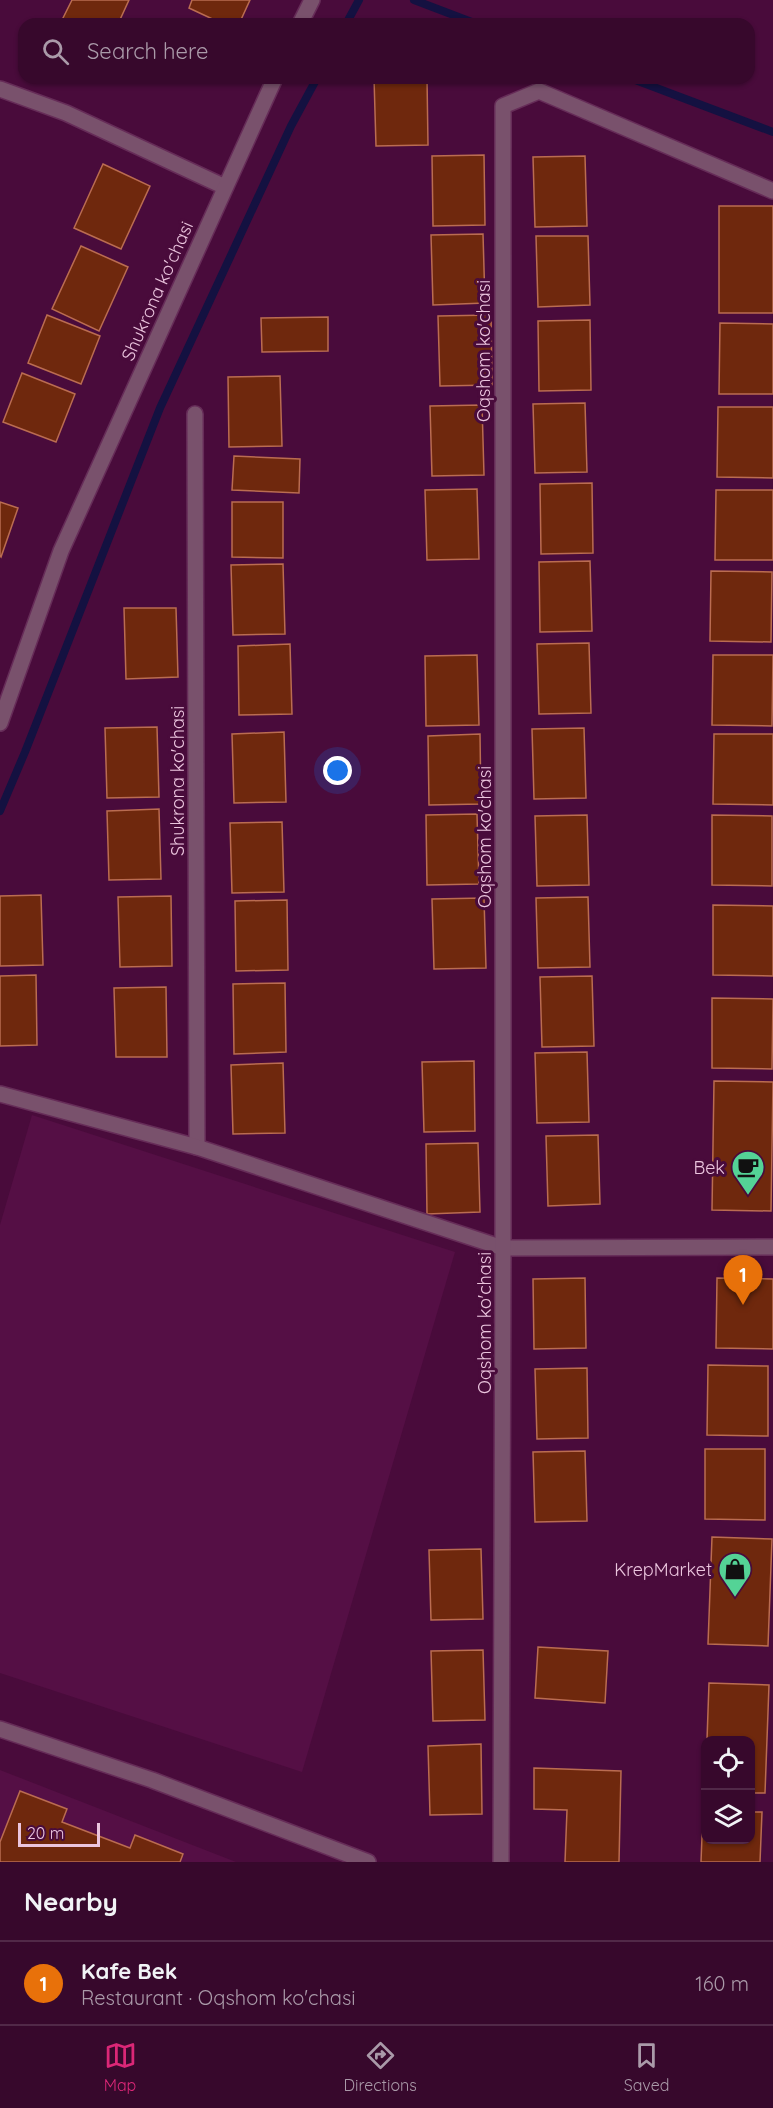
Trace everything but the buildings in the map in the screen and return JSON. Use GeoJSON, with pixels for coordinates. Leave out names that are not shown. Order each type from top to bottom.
{"type":"FeatureCollection","features":[{"type":"Feature","properties":{"kind":"street"},"geometry":{"type":"LineString","coordinates":[[303,18],[312,0]]}},
{"type":"Feature","properties":{"kind":"street","name":"Shukrona ko'chasi"},"geometry":{"type":"LineString","coordinates":[[0,723],[61,551],[272,84]]}},
{"type":"Feature","properties":{"kind":"street"},"geometry":{"type":"LineString","coordinates":[[0,89],[66,113],[225,187]]}},
{"type":"Feature","properties":{"kind":"street","name":"Oqshom ko'chasi"},"geometry":{"type":"LineString","coordinates":[[501,1862],[504,1248],[503,106],[539,91],[773,191]]}},
{"type":"Feature","properties":{"kind":"street","name":"Shukrona ko'chasi"},"geometry":{"type":"LineString","coordinates":[[195,414],[197,1147]]}},
{"type":"Feature","properties":{"kind":"street"},"geometry":{"type":"LineString","coordinates":[[0,1094],[197,1147],[504,1248],[773,1247]]}},
{"type":"Feature","properties":{"kind":"street"},"geometry":{"type":"LineString","coordinates":[[0,1729],[152,1780],[368,1862]]}},
{"type":"Feature","properties":{"kind":"shaded area"},"geometry":{"type":"Polygon","coordinates":[[[32,1115],[455,1252],[302,1772],[0,1673],[0,1225],[32,1115]]]}},
{"type":"Feature","properties":{"kind":"shaded area"},"geometry":{"type":"Polygon","coordinates":[[[0,1770],[236,1862],[0,1862],[0,1770]]]}},
{"type":"Feature","properties":{"kind":"waterway"},"geometry":{"type":"LineString","coordinates":[[349,18],[359,0]]}},
{"type":"Feature","properties":{"kind":"waterway"},"geometry":{"type":"LineString","coordinates":[[414,0],[461,18]]}},
{"type":"Feature","properties":{"kind":"waterway"},"geometry":{"type":"LineString","coordinates":[[0,811],[160,408],[291,126],[314,84]]}},
{"type":"Feature","properties":{"kind":"waterway"},"geometry":{"type":"LineString","coordinates":[[646,84],[773,132]]}},
{"type":"Feature","properties":{"kind":"place","name":"Bek"},"geometry":{"type":"Point","coordinates":[748,1196]}},
{"type":"Feature","properties":{"kind":"place","name":"Kafe Bek"},"geometry":{"type":"Point","coordinates":[743,1305]}},
{"type":"Feature","properties":{"kind":"place","name":"KrepMarket"},"geometry":{"type":"Point","coordinates":[735,1598]}}]}
